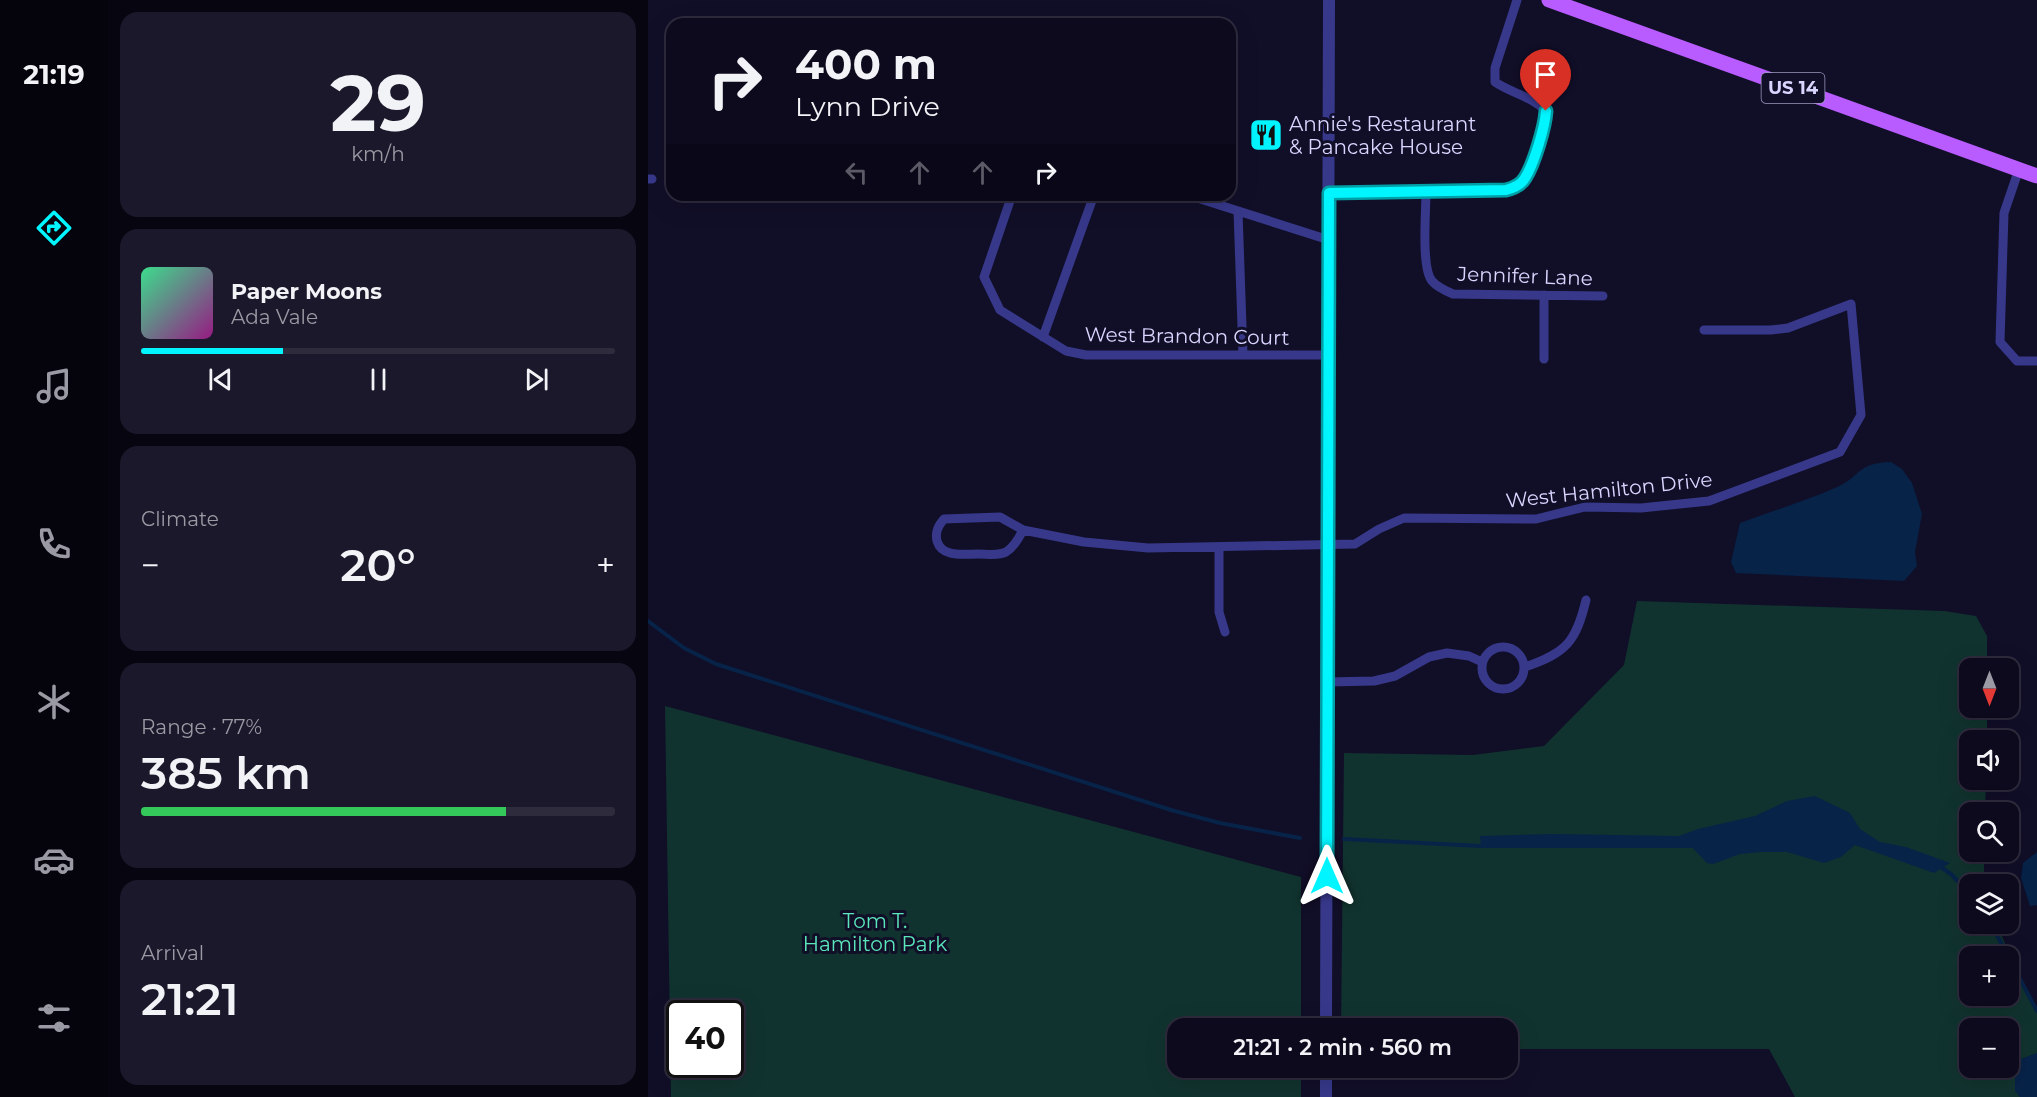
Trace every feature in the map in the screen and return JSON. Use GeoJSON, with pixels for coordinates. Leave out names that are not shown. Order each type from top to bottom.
{"type":"FeatureCollection","features":[{"type":"Feature","properties":{"kind":"main road","name":"US 14"},"geometry":{"type":"LineString","coordinates":[[1549,0],[2037,176]]}},
{"type":"Feature","properties":{"kind":"street"},"geometry":{"type":"LineString","coordinates":[[1326,1018],[1329,0]]}},
{"type":"Feature","properties":{"kind":"street"},"geometry":{"type":"LineString","coordinates":[[1329,193],[1506,190],[1517,187],[1525,178],[1545,122],[1546,111],[1539,103],[1507,90],[1495,82],[1495,68],[1517,0]]}},
{"type":"Feature","properties":{"kind":"street"},"geometry":{"type":"LineString","coordinates":[[2019,169],[2004,213],[2000,342],[2017,361],[2037,361]]}},
{"type":"Feature","properties":{"kind":"street","name":"Jennifer Lane"},"geometry":{"type":"LineString","coordinates":[[1425,192],[1426,263],[1431,281],[1443,289],[1453,294],[1603,296]]}},
{"type":"Feature","properties":{"kind":"street","name":"West Brandon Court"},"geometry":{"type":"LineString","coordinates":[[1010,201],[984,277],[1000,310],[1066,351],[1086,355],[1328,355]]}},
{"type":"Feature","properties":{"kind":"street"},"geometry":{"type":"LineString","coordinates":[[1043,337],[1092,201]]}},
{"type":"Feature","properties":{"kind":"street"},"geometry":{"type":"LineString","coordinates":[[1207,201],[1329,240]]}},
{"type":"Feature","properties":{"kind":"street"},"geometry":{"type":"LineString","coordinates":[[1238,211],[1243,355]]}},
{"type":"Feature","properties":{"kind":"street"},"geometry":{"type":"LineString","coordinates":[[1544,295],[1544,359]]}},
{"type":"Feature","properties":{"kind":"street","name":"West Hamilton Drive"},"geometry":{"type":"LineString","coordinates":[[1023,530],[1010,549],[1003,554],[945,552],[939,546],[936,537],[938,527],[944,519],[1000,518],[1023,530],[1084,542],[1148,548],[1355,544],[1379,529],[1404,518],[1536,519],[1585,507],[1641,508],[1709,501],[1840,452],[1861,416],[1851,304],[1788,328],[1704,330]]}},
{"type":"Feature","properties":{"kind":"street"},"geometry":{"type":"LineString","coordinates":[[1219,548],[1219,612],[1225,632]]}},
{"type":"Feature","properties":{"kind":"street"},"geometry":{"type":"LineString","coordinates":[[1525,667],[1546,659],[1566,645],[1580,627],[1586,600]]}},
{"type":"Feature","properties":{"kind":"street"},"geometry":{"type":"LineString","coordinates":[[1505,646],[1519,654],[1525,667],[1521,680],[1516,685],[1503,689],[1489,684],[1484,679],[1481,670],[1482,662],[1494,648],[1505,646]]}},
{"type":"Feature","properties":{"kind":"street"},"geometry":{"type":"LineString","coordinates":[[1327,682],[1374,681],[1395,676],[1429,657],[1447,653],[1469,656],[1482,662]]}},
{"type":"Feature","properties":{"kind":"street"},"geometry":{"type":"LineString","coordinates":[[1326,1078],[1326,1097]]}},
{"type":"Feature","properties":{"kind":"green space"},"geometry":{"type":"Polygon","coordinates":[[[1637,601],[1944,611],[1976,616],[1987,636],[1987,658],[1959,658],[1959,718],[1987,718],[1987,730],[1959,730],[1959,790],[1986,790],[1985,802],[1959,802],[1959,862],[1984,862],[1984,874],[1959,874],[1959,934],[2001,934],[2006,946],[1959,946],[1959,1006],[2019,1006],[2019,978],[2037,1011],[2037,1058],[2021,1097],[1795,1097],[1769,1049],[1518,1049],[1518,1018],[1341,1018],[1344,753],[1473,755],[1544,746],[1624,665],[1637,601]]]}},
{"type":"Feature","properties":{"kind":"green space","name":"Tom T. Hamilton Park"},"geometry":{"type":"Polygon","coordinates":[[[665,706],[1301,877],[1301,1018],[1167,1018],[1167,1078],[1301,1078],[1301,1097],[671,1097],[671,1078],[744,1078],[744,1000],[670,1000],[665,706]]]}},
{"type":"Feature","properties":{"kind":"water"},"geometry":{"type":"Polygon","coordinates":[[[1891,462],[1902,469],[1912,483],[1922,514],[1915,552],[1917,566],[1904,581],[1736,573],[1731,562],[1740,523],[1837,487],[1865,467],[1891,462]]]}},
{"type":"Feature","properties":{"kind":"water"},"geometry":{"type":"Polygon","coordinates":[[[1815,796],[1850,813],[1860,829],[1880,842],[1906,847],[1950,863],[1934,873],[1855,845],[1841,857],[1824,863],[1787,852],[1761,852],[1740,854],[1713,864],[1707,863],[1691,846],[1481,846],[1480,836],[1554,834],[1679,836],[1698,829],[1755,816],[1787,801],[1815,796]]]}},
{"type":"Feature","properties":{"kind":"water"},"geometry":{"type":"Polygon","coordinates":[[[2037,852],[2037,905],[2030,906],[2021,878],[2023,863],[2037,852]]]}},
{"type":"Feature","properties":{"kind":"water"},"geometry":{"type":"Polygon","coordinates":[[[2037,1053],[2037,1097],[2020,1097],[2015,1091],[2015,1078],[2019,1078],[2019,1060],[2037,1053]]]}},
{"type":"Feature","properties":{"kind":"waterway"},"geometry":{"type":"LineString","coordinates":[[648,621],[684,648],[716,664],[1171,810],[1220,823],[1300,838]]}},
{"type":"Feature","properties":{"kind":"waterway"},"geometry":{"type":"LineString","coordinates":[[1344,839],[1481,846],[1691,846]]}},
{"type":"Feature","properties":{"kind":"waterway"},"geometry":{"type":"LineString","coordinates":[[1939,866],[1959,882]]}},
{"type":"Feature","properties":{"kind":"waterway"},"geometry":{"type":"LineString","coordinates":[[1996,934],[2037,1011]]}},
{"type":"Feature","properties":{"kind":"place","name":"Annie's Restaurant & Pancake House"},"geometry":{"type":"Point","coordinates":[1266,135]}},
{"type":"Feature","properties":{"kind":"route"},"geometry":{"type":"LineString","coordinates":[[1327,876],[1326,545],[1329,193],[1506,190],[1517,187],[1525,178],[1545,122],[1546,111]]}}]}
